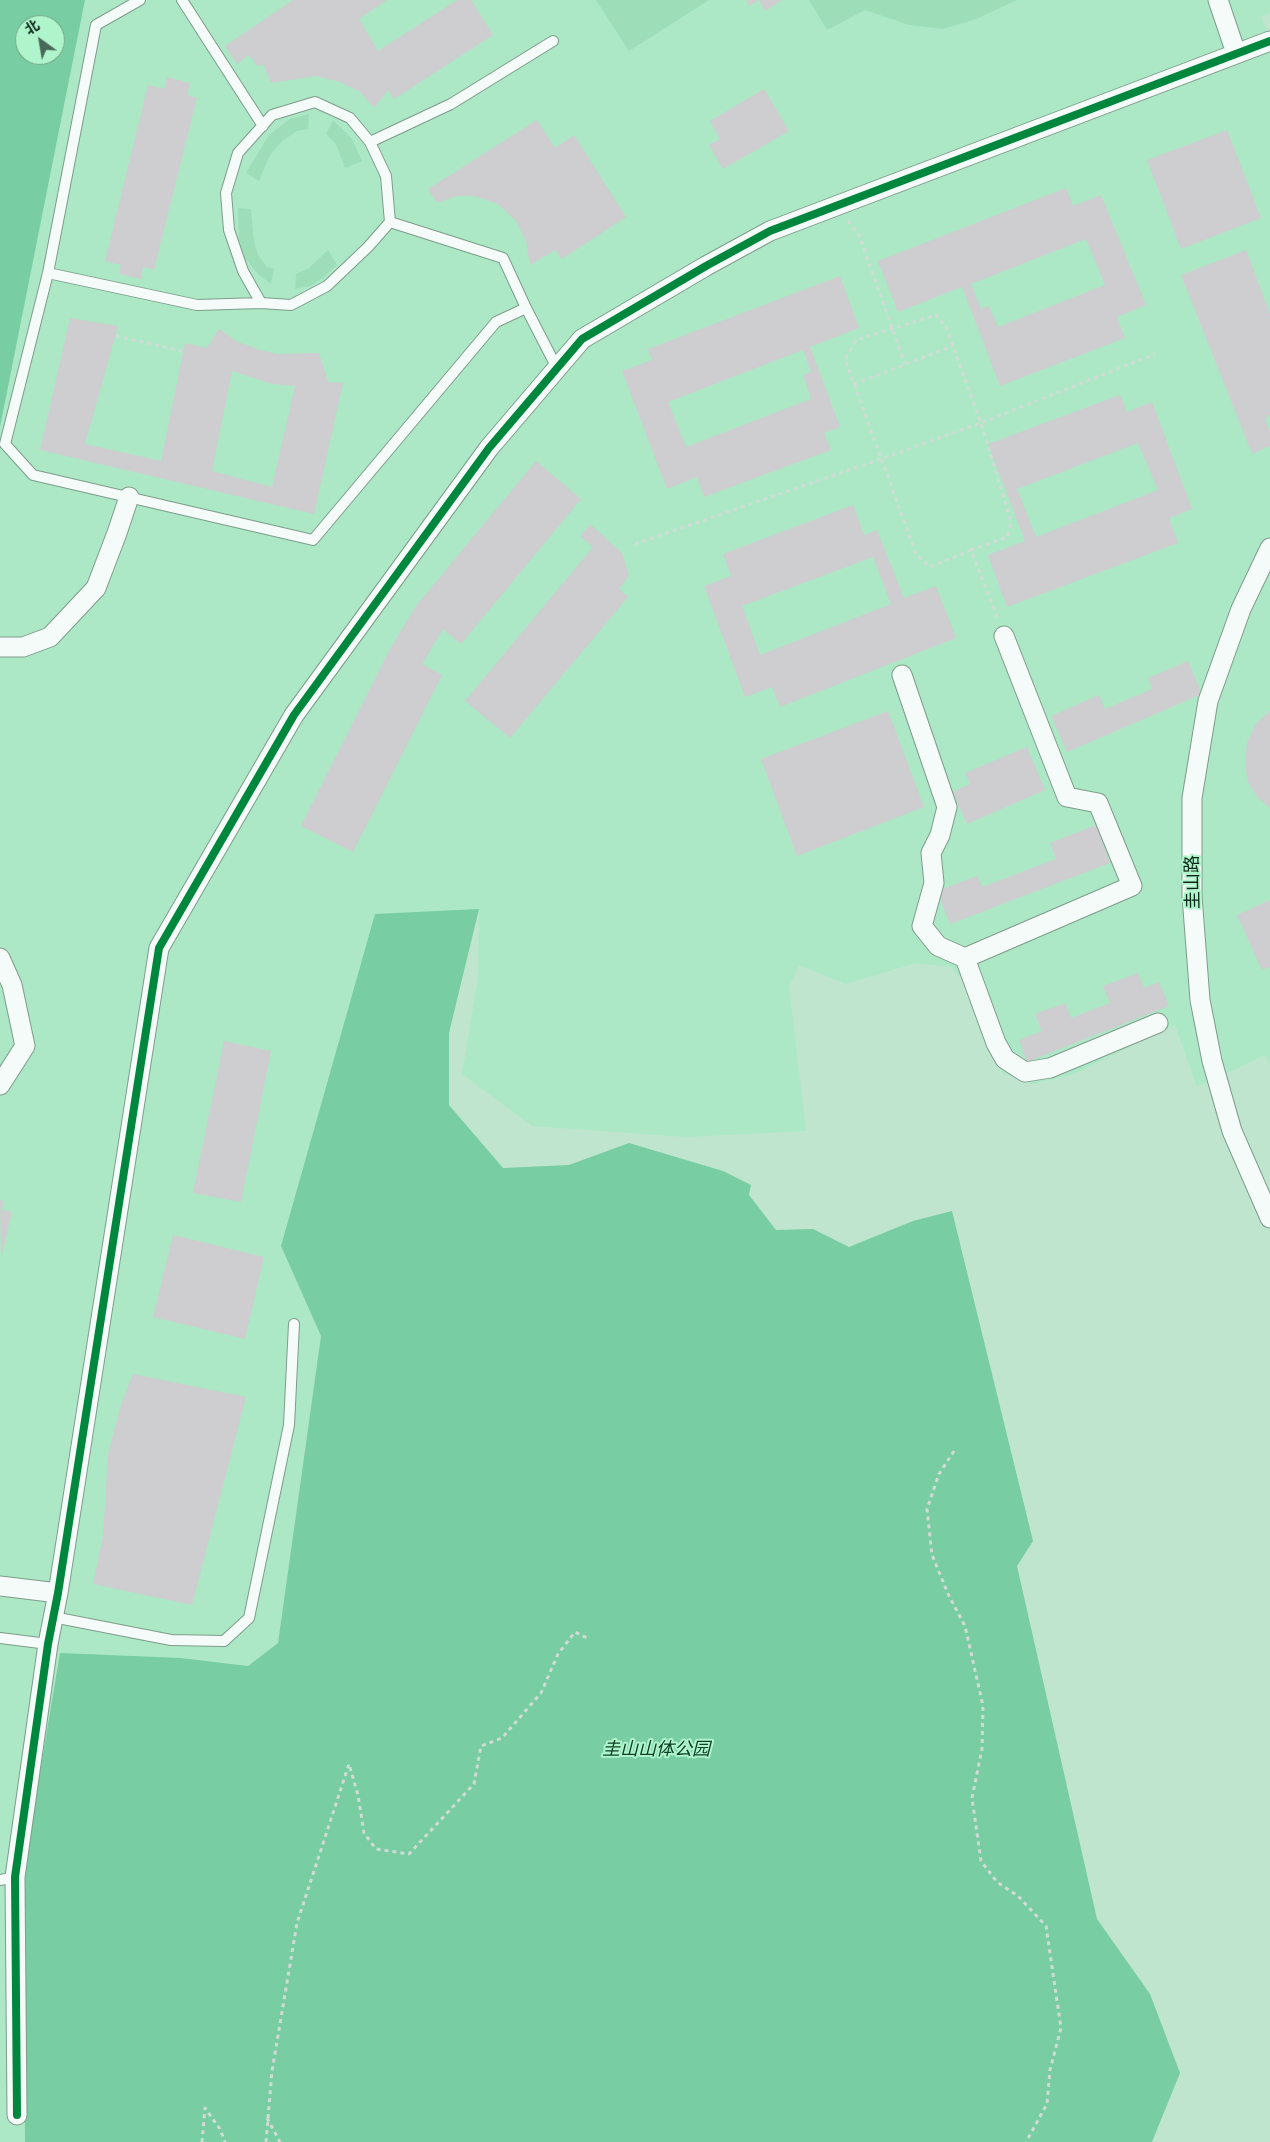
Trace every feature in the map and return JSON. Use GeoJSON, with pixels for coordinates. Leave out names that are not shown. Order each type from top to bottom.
{"type":"FeatureCollection","features":[{"type":"Feature","properties":{"kind":"street"},"geometry":{"type":"LineString","coordinates":[[1218,0],[1236,53]]}},
{"type":"Feature","properties":{"kind":"street"},"geometry":{"type":"LineString","coordinates":[[17,2115],[7,1878],[58,1593],[159,948],[294,715],[489,448],[582,339],[706,266],[770,231],[834,205],[1270,41]]}},
{"type":"Feature","properties":{"kind":"street"},"geometry":{"type":"LineString","coordinates":[[0,647],[23,646],[50,637],[96,588],[118,533],[129,497]]}},
{"type":"Feature","properties":{"kind":"street","name":"圭山路"},"geometry":{"type":"LineString","coordinates":[[1270,548],[1241,609],[1208,701],[1192,798],[1192,896],[1200,1000],[1212,1060],[1232,1131],[1270,1218]]}},
{"type":"Feature","properties":{"kind":"street"},"geometry":{"type":"LineString","coordinates":[[965,958],[1132,886],[1098,803],[1068,797],[1004,636]]}},
{"type":"Feature","properties":{"kind":"street"},"geometry":{"type":"LineString","coordinates":[[902,675],[947,807],[940,835],[931,853],[934,883],[922,926],[938,946],[965,958],[996,1043],[1004,1059],[1025,1072],[1050,1068],[1158,1023]]}},
{"type":"Feature","properties":{"kind":"street"},"geometry":{"type":"LineString","coordinates":[[0,958],[12,985],[25,1046],[0,1085]]}},
{"type":"Feature","properties":{"kind":"street"},"geometry":{"type":"LineString","coordinates":[[0,1586],[58,1593]]}},
{"type":"Feature","properties":{"kind":"lane"},"geometry":{"type":"LineString","coordinates":[[140,0],[96,25],[48,273],[5,444],[32,475],[313,540],[496,322],[526,308]]}},
{"type":"Feature","properties":{"kind":"lane"},"geometry":{"type":"LineString","coordinates":[[182,0],[262,126]]}},
{"type":"Feature","properties":{"kind":"lane"},"geometry":{"type":"LineString","coordinates":[[370,142],[451,104],[553,41]]}},
{"type":"Feature","properties":{"kind":"lane"},"geometry":{"type":"LineString","coordinates":[[48,273],[197,305],[261,303],[290,305],[327,286],[368,248],[390,222],[386,176],[370,142],[350,118],[315,102],[272,115],[238,153],[226,193],[229,230],[243,271],[261,303]]}},
{"type":"Feature","properties":{"kind":"lane"},"geometry":{"type":"LineString","coordinates":[[390,222],[504,258],[526,308],[557,368]]}},
{"type":"Feature","properties":{"kind":"lane"},"geometry":{"type":"LineString","coordinates":[[53,1617],[171,1640],[224,1641],[249,1618],[289,1425],[294,1324]]}},
{"type":"Feature","properties":{"kind":"lane"},"geometry":{"type":"LineString","coordinates":[[0,1638],[48,1644]]}},
{"type":"Feature","properties":{"kind":"path"},"geometry":{"type":"LineString","coordinates":[[834,205],[859,235],[905,364]]}},
{"type":"Feature","properties":{"kind":"path"},"geometry":{"type":"LineString","coordinates":[[936,315],[946,327],[953,346],[981,423],[1011,522],[1007,537],[930,567],[916,554],[845,359],[856,340],[936,315]]}},
{"type":"Feature","properties":{"kind":"path"},"geometry":{"type":"LineString","coordinates":[[116,336],[183,351]]}},
{"type":"Feature","properties":{"kind":"path"},"geometry":{"type":"LineString","coordinates":[[854,384],[953,346]]}},
{"type":"Feature","properties":{"kind":"path"},"geometry":{"type":"LineString","coordinates":[[635,544],[881,460],[981,423],[1155,354]]}},
{"type":"Feature","properties":{"kind":"path"},"geometry":{"type":"LineString","coordinates":[[971,550],[1004,636]]}},
{"type":"Feature","properties":{"kind":"path"},"geometry":{"type":"LineString","coordinates":[[954,1451],[939,1474],[927,1509],[932,1555],[949,1596],[965,1626],[982,1706],[982,1749],[972,1798],[981,1861],[998,1882],[1018,1896],[1046,1926],[1061,2028],[1050,2070],[1047,2104],[1026,2142]]}},
{"type":"Feature","properties":{"kind":"path"},"geometry":{"type":"LineString","coordinates":[[266,2142],[272,2071],[297,1923],[349,1764],[358,1795],[364,1833],[376,1849],[409,1854],[474,1784],[481,1746],[502,1738],[540,1693],[558,1654],[575,1632],[589,1639]]}},
{"type":"Feature","properties":{"kind":"path"},"geometry":{"type":"LineString","coordinates":[[202,2142],[205,2108],[220,2129],[225,2142]]}},
{"type":"Feature","properties":{"kind":"path"},"geometry":{"type":"LineString","coordinates":[[267,2118],[280,2142]]}},
{"type":"Feature","properties":{"kind":"shaded area"},"geometry":{"type":"Polygon","coordinates":[[[85,0],[1270,0],[1270,13],[1261,17],[1270,41],[1270,1065],[1265,1055],[1197,1087],[1175,1025],[1072,1075],[1032,1084],[1003,1073],[987,1041],[964,982],[951,967],[916,963],[845,984],[799,965],[789,987],[806,1131],[686,1137],[532,1126],[462,1074],[478,978],[479,909],[281,1246],[321,1336],[278,1643],[248,1666],[181,1658],[23,1874],[25,2142],[0,2142],[0,427],[85,0]]]}},
{"type":"Feature","properties":{"kind":"shaded area"},"geometry":{"type":"Polygon","coordinates":[[[596,0],[709,0],[629,51],[596,0]]]}},
{"type":"Feature","properties":{"kind":"shaded area"},"geometry":{"type":"Polygon","coordinates":[[[809,0],[1017,0],[976,19],[943,29],[909,25],[865,10],[827,30],[809,0]]]}},
{"type":"Feature","properties":{"kind":"shaded area"},"geometry":{"type":"Polygon","coordinates":[[[309,114],[308,129],[297,131],[282,141],[270,155],[259,181],[246,173],[269,135],[290,119],[309,114]]]}},
{"type":"Feature","properties":{"kind":"shaded area"},"geometry":{"type":"Polygon","coordinates":[[[333,120],[352,139],[362,161],[345,168],[336,144],[326,134],[333,120]]]}},
{"type":"Feature","properties":{"kind":"shaded area"},"geometry":{"type":"Polygon","coordinates":[[[238,208],[251,209],[254,242],[258,255],[267,267],[274,269],[271,284],[258,274],[245,258],[239,240],[238,208]]]}},
{"type":"Feature","properties":{"kind":"shaded area"},"geometry":{"type":"Polygon","coordinates":[[[328,250],[337,265],[323,278],[310,286],[295,289],[296,274],[309,268],[328,250]]]}},
{"type":"Feature","properties":{"kind":"green space"},"geometry":{"type":"Polygon","coordinates":[[[0,0],[85,0],[0,427],[0,0]]]}},
{"type":"Feature","properties":{"kind":"green space","name":"圭山山体公园"},"geometry":{"type":"Polygon","coordinates":[[[479,909],[449,1033],[449,1105],[503,1168],[569,1165],[629,1143],[723,1171],[751,1185],[749,1195],[776,1230],[813,1229],[849,1247],[913,1221],[952,1211],[1033,1541],[1017,1566],[1097,1919],[1150,1994],[1180,2073],[1152,2142],[25,2142],[23,1874],[60,1653],[181,1658],[248,1666],[278,1643],[321,1336],[281,1246],[375,914],[479,909]]]}},
{"type":"Feature","properties":{"kind":"building"},"geometry":{"type":"Polygon","coordinates":[[[293,0],[387,0],[359,19],[378,51],[457,0],[471,0],[493,35],[394,99],[388,90],[374,108],[360,92],[340,82],[316,76],[271,83],[263,64],[257,66],[249,55],[237,64],[225,46],[293,0]]]}},
{"type":"Feature","properties":{"kind":"building"},"geometry":{"type":"Polygon","coordinates":[[[746,0],[759,0],[749,6],[746,0]]]}},
{"type":"Feature","properties":{"kind":"building"},"geometry":{"type":"Polygon","coordinates":[[[759,0],[782,0],[765,11],[759,0]]]}},
{"type":"Feature","properties":{"kind":"building"},"geometry":{"type":"Polygon","coordinates":[[[167,77],[190,83],[187,95],[197,98],[154,270],[143,267],[141,279],[119,274],[121,265],[105,261],[148,85],[164,89],[167,77]]]}},
{"type":"Feature","properties":{"kind":"building"},"geometry":{"type":"Polygon","coordinates":[[[764,89],[789,131],[723,169],[709,145],[720,139],[710,121],[764,89]]]}},
{"type":"Feature","properties":{"kind":"building"},"geometry":{"type":"Polygon","coordinates":[[[537,120],[555,148],[574,135],[626,217],[562,259],[555,250],[530,265],[526,241],[516,221],[498,204],[474,196],[457,196],[437,203],[428,189],[537,120]]]}},
{"type":"Feature","properties":{"kind":"building"},"geometry":{"type":"Polygon","coordinates":[[[1227,130],[1261,218],[1181,249],[1147,160],[1227,130]]]}},
{"type":"Feature","properties":{"kind":"building"},"geometry":{"type":"Polygon","coordinates":[[[1066,188],[1073,206],[1101,195],[1146,305],[1117,317],[1125,338],[1000,386],[962,287],[898,312],[878,261],[1066,188]],[[1086,239],[971,284],[981,309],[989,306],[998,327],[1105,285],[1086,239]]]}},
{"type":"Feature","properties":{"kind":"building"},"geometry":{"type":"Polygon","coordinates":[[[1246,250],[1270,314],[1270,415],[1265,419],[1270,432],[1270,446],[1252,454],[1181,275],[1246,250]]]}},
{"type":"Feature","properties":{"kind":"building"},"geometry":{"type":"Polygon","coordinates":[[[840,276],[859,328],[810,347],[840,427],[824,433],[831,450],[704,497],[697,477],[667,489],[622,371],[652,360],[648,349],[840,276]],[[803,350],[668,402],[686,447],[811,399],[803,375],[811,372],[803,350]]]}},
{"type":"Feature","properties":{"kind":"building"},"geometry":{"type":"Polygon","coordinates":[[[70,318],[118,326],[85,444],[161,461],[185,343],[207,348],[219,329],[236,341],[277,354],[319,353],[328,382],[343,383],[314,514],[40,450],[70,318]],[[232,371],[212,471],[272,487],[295,386],[272,384],[232,371]]]}},
{"type":"Feature","properties":{"kind":"building"},"geometry":{"type":"Polygon","coordinates":[[[1120,395],[1127,412],[1152,402],[1192,509],[1169,518],[1178,543],[1007,607],[988,555],[1025,541],[988,444],[1120,395]],[[1138,443],[1017,489],[1036,537],[1158,490],[1138,443]]]}},
{"type":"Feature","properties":{"kind":"building"},"geometry":{"type":"Polygon","coordinates":[[[536,461],[581,499],[461,644],[443,629],[422,664],[442,675],[353,852],[301,826],[390,649],[416,606],[536,461]]]}},
{"type":"Feature","properties":{"kind":"building"},"geometry":{"type":"Polygon","coordinates":[[[853,505],[864,535],[877,530],[904,598],[936,586],[956,638],[780,707],[772,687],[745,697],[704,586],[731,576],[723,554],[853,505]],[[873,557],[742,606],[760,655],[891,604],[873,557]]]}},
{"type":"Feature","properties":{"kind":"building"},"geometry":{"type":"Polygon","coordinates":[[[590,524],[622,553],[629,576],[619,589],[628,597],[510,738],[465,701],[593,547],[580,536],[590,524]]]}},
{"type":"Feature","properties":{"kind":"building"},"geometry":{"type":"Polygon","coordinates":[[[1188,661],[1202,694],[1067,752],[1051,716],[1099,695],[1105,709],[1152,689],[1148,678],[1188,661]]]}},
{"type":"Feature","properties":{"kind":"building"},"geometry":{"type":"Polygon","coordinates":[[[888,711],[924,807],[797,856],[761,759],[888,711]]]}},
{"type":"Feature","properties":{"kind":"building"},"geometry":{"type":"Polygon","coordinates":[[[1270,711],[1270,808],[1258,798],[1248,782],[1245,764],[1247,743],[1256,723],[1270,711]]]}},
{"type":"Feature","properties":{"kind":"building"},"geometry":{"type":"Polygon","coordinates":[[[1027,747],[1045,790],[967,824],[953,792],[970,784],[965,773],[1027,747]]]}},
{"type":"Feature","properties":{"kind":"building"},"geometry":{"type":"Polygon","coordinates":[[[1096,825],[1110,863],[950,924],[937,891],[977,876],[982,887],[1056,859],[1050,843],[1096,825]]]}},
{"type":"Feature","properties":{"kind":"building"},"geometry":{"type":"Polygon","coordinates":[[[1270,900],[1270,967],[1262,970],[1237,915],[1270,900]]]}},
{"type":"Feature","properties":{"kind":"building"},"geometry":{"type":"Polygon","coordinates":[[[1138,973],[1144,988],[1159,982],[1169,1006],[1027,1062],[1019,1040],[1042,1031],[1035,1014],[1065,1003],[1071,1018],[1110,1003],[1103,986],[1138,973]]]}},
{"type":"Feature","properties":{"kind":"building"},"geometry":{"type":"Polygon","coordinates":[[[224,1041],[271,1051],[241,1202],[193,1193],[224,1041]]]}},
{"type":"Feature","properties":{"kind":"building"},"geometry":{"type":"Polygon","coordinates":[[[0,1200],[4,1201],[2,1210],[12,1212],[1,1259],[0,1200]]]}},
{"type":"Feature","properties":{"kind":"building"},"geometry":{"type":"Polygon","coordinates":[[[173,1235],[264,1257],[245,1339],[153,1317],[173,1235]]]}},
{"type":"Feature","properties":{"kind":"building"},"geometry":{"type":"Polygon","coordinates":[[[133,1374],[246,1397],[192,1605],[93,1584],[103,1536],[108,1454],[121,1405],[133,1374]]]}},
{"type":"Feature","properties":{"kind":"cycle path"},"geometry":{"type":"LineString","coordinates":[[17,2115],[15,1877],[48,1644],[58,1593],[159,948],[294,715],[489,448],[582,339],[706,266],[770,231],[1270,41]]}}]}
